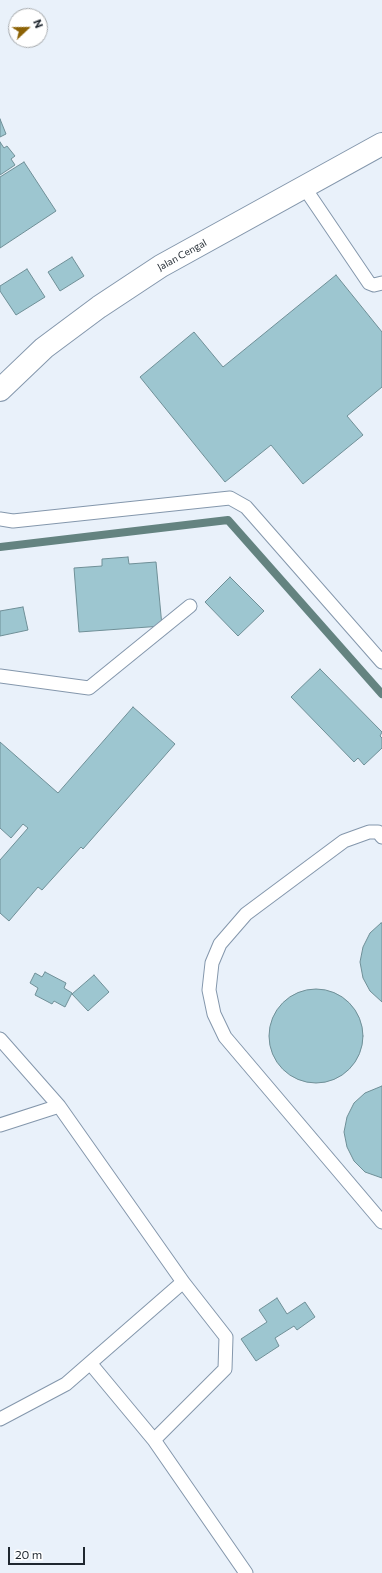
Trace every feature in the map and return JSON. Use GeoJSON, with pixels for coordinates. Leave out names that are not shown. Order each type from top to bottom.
{"type":"FeatureCollection","features":[{"type":"Feature","properties":{"kind":"street","name":"Jalan Cengal"},"geometry":{"type":"LineString","coordinates":[[0,390],[44,348],[99,307],[161,266],[382,144]]}},
{"type":"Feature","properties":{"kind":"lane"},"geometry":{"type":"LineString","coordinates":[[304,187],[368,283],[374,285],[382,283]]}},
{"type":"Feature","properties":{"kind":"lane"},"geometry":{"type":"LineString","coordinates":[[0,519],[13,521],[230,498],[246,507],[382,662]]}},
{"type":"Feature","properties":{"kind":"lane"},"geometry":{"type":"LineString","coordinates":[[0,676],[89,688],[190,606]]}},
{"type":"Feature","properties":{"kind":"lane"},"geometry":{"type":"LineString","coordinates":[[381,833],[369,832],[344,841],[246,914],[220,944],[212,963],[209,990],[214,1014],[225,1037],[382,1222]]}},
{"type":"Feature","properties":{"kind":"lane"},"geometry":{"type":"LineString","coordinates":[[0,1039],[60,1106],[183,1282],[226,1338],[225,1369],[154,1440]]}},
{"type":"Feature","properties":{"kind":"lane"},"geometry":{"type":"LineString","coordinates":[[0,1125],[60,1106]]}},
{"type":"Feature","properties":{"kind":"lane"},"geometry":{"type":"LineString","coordinates":[[0,1419],[66,1384],[183,1282]]}},
{"type":"Feature","properties":{"kind":"lane"},"geometry":{"type":"LineString","coordinates":[[90,1364],[154,1440],[246,1573]]}},
{"type":"Feature","properties":{"kind":"building"},"geometry":{"type":"Polygon","coordinates":[[[0,119],[6,134],[0,137],[0,119]]]}},
{"type":"Feature","properties":{"kind":"building"},"geometry":{"type":"Polygon","coordinates":[[[0,142],[4,148],[7,146],[15,156],[11,159],[15,165],[0,175],[0,142]]]}},
{"type":"Feature","properties":{"kind":"building"},"geometry":{"type":"Polygon","coordinates":[[[24,162],[56,211],[0,248],[0,177],[24,162]]]}},
{"type":"Feature","properties":{"kind":"building"},"geometry":{"type":"Polygon","coordinates":[[[72,257],[84,276],[60,291],[48,272],[72,257]]]}},
{"type":"Feature","properties":{"kind":"building"},"geometry":{"type":"Polygon","coordinates":[[[27,269],[45,297],[16,315],[0,291],[0,286],[27,269]]]}},
{"type":"Feature","properties":{"kind":"building"},"geometry":{"type":"Polygon","coordinates":[[[336,275],[382,332],[382,387],[347,416],[363,435],[303,484],[271,445],[225,482],[140,377],[194,332],[223,367],[336,275]]]}},
{"type":"Feature","properties":{"kind":"building"},"geometry":{"type":"Polygon","coordinates":[[[128,557],[129,564],[156,562],[162,626],[79,632],[74,568],[102,566],[102,559],[128,557]]]}},
{"type":"Feature","properties":{"kind":"building"},"geometry":{"type":"Polygon","coordinates":[[[230,577],[264,611],[238,636],[205,602],[230,577]]]}},
{"type":"Feature","properties":{"kind":"building"},"geometry":{"type":"Polygon","coordinates":[[[23,607],[28,630],[0,636],[0,611],[23,607]]]}},
{"type":"Feature","properties":{"kind":"building"},"geometry":{"type":"Polygon","coordinates":[[[320,669],[382,732],[380,736],[382,738],[382,748],[364,765],[358,758],[354,762],[291,697],[320,669]]]}},
{"type":"Feature","properties":{"kind":"building"},"geometry":{"type":"Polygon","coordinates":[[[133,707],[175,744],[83,849],[81,847],[42,890],[38,887],[9,921],[0,913],[0,860],[28,828],[23,824],[11,838],[0,828],[0,742],[58,793],[133,707]]]}},
{"type":"Feature","properties":{"kind":"building"},"geometry":{"type":"Polygon","coordinates":[[[381,923],[382,1002],[370,991],[363,978],[360,962],[363,947],[370,933],[381,923]]]}},
{"type":"Feature","properties":{"kind":"building"},"geometry":{"type":"Polygon","coordinates":[[[45,972],[66,983],[64,988],[72,993],[65,1007],[54,1001],[52,1004],[35,995],[38,988],[30,983],[35,973],[42,977],[45,972]]]}},
{"type":"Feature","properties":{"kind":"building"},"geometry":{"type":"Polygon","coordinates":[[[94,975],[109,992],[88,1011],[72,994],[94,975]]]}},
{"type":"Feature","properties":{"kind":"building"},"geometry":{"type":"Polygon","coordinates":[[[316,989],[334,993],[349,1003],[359,1018],[363,1036],[359,1054],[349,1069],[334,1079],[316,1083],[298,1079],[283,1069],[273,1054],[269,1036],[273,1018],[283,1003],[298,993],[316,989]]]}},
{"type":"Feature","properties":{"kind":"building"},"geometry":{"type":"Polygon","coordinates":[[[382,1086],[382,1178],[365,1172],[354,1161],[347,1147],[344,1132],[347,1117],[354,1103],[365,1093],[382,1086]]]}},
{"type":"Feature","properties":{"kind":"building"},"geometry":{"type":"Polygon","coordinates":[[[277,1298],[287,1314],[305,1302],[315,1317],[297,1330],[294,1326],[275,1338],[279,1346],[256,1361],[241,1339],[267,1322],[259,1310],[277,1298]]]}},
{"type":"Feature","properties":{"kind":"waterway"},"geometry":{"type":"LineString","coordinates":[[0,547],[228,520],[382,694]]}}]}
